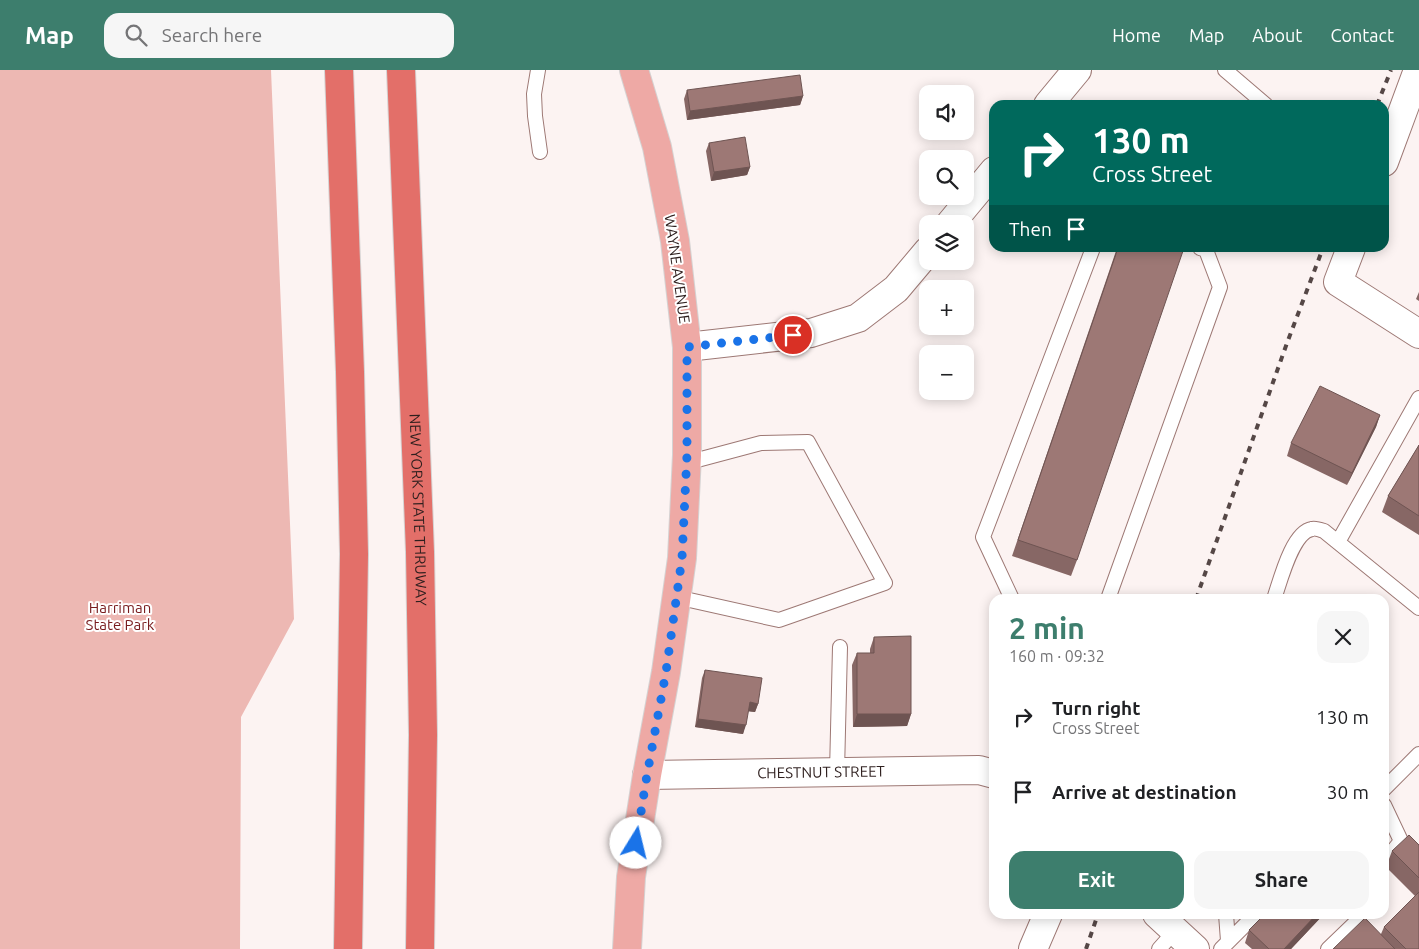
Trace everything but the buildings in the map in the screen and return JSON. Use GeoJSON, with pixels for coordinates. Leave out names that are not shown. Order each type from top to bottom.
{"type":"FeatureCollection","features":[{"type":"Feature","properties":{"kind":"highway"},"geometry":{"type":"LineString","coordinates":[[338,70],[350,372],[354,554],[348,949]]}},
{"type":"Feature","properties":{"kind":"highway","name":"NEW YORK STATE THRUWAY"},"geometry":{"type":"LineString","coordinates":[[401,70],[420,552],[423,735],[420,949]]}},
{"type":"Feature","properties":{"kind":"main road","name":"WAYNE AVENUE"},"geometry":{"type":"LineString","coordinates":[[627,949],[631,878],[666,672],[682,558],[686,463],[687,347],[674,232],[657,147],[634,70]]}},
{"type":"Feature","properties":{"kind":"street"},"geometry":{"type":"LineString","coordinates":[[1052,100],[1077,70]]}},
{"type":"Feature","properties":{"kind":"street"},"geometry":{"type":"LineString","coordinates":[[1389,148],[1418,70]]}},
{"type":"Feature","properties":{"kind":"street"},"geometry":{"type":"LineString","coordinates":[[957,215],[989,177]]}},
{"type":"Feature","properties":{"kind":"street"},"geometry":{"type":"LineString","coordinates":[[1349,252],[1338,282],[1419,334]]}},
{"type":"Feature","properties":{"kind":"street"},"geometry":{"type":"LineString","coordinates":[[687,347],[811,333],[858,318],[896,288],[919,261]]}},
{"type":"Feature","properties":{"kind":"street","name":"CHESTNUT STREET"},"geometry":{"type":"LineString","coordinates":[[647,775],[979,770],[989,773]]}},
{"type":"Feature","properties":{"kind":"street"},"geometry":{"type":"LineString","coordinates":[[1033,949],[1046,919]]}},
{"type":"Feature","properties":{"kind":"lane"},"geometry":{"type":"LineString","coordinates":[[538,70],[534,94],[540,152]]}},
{"type":"Feature","properties":{"kind":"lane"},"geometry":{"type":"LineString","coordinates":[[1225,70],[1260,100]]}},
{"type":"Feature","properties":{"kind":"lane"},"geometry":{"type":"LineString","coordinates":[[1010,594],[983,538],[1090,252]]}},
{"type":"Feature","properties":{"kind":"lane"},"geometry":{"type":"LineString","coordinates":[[1110,594],[1220,287],[1207,252]]}},
{"type":"Feature","properties":{"kind":"lane"},"geometry":{"type":"LineString","coordinates":[[1338,542],[1419,398]]}},
{"type":"Feature","properties":{"kind":"lane"},"geometry":{"type":"LineString","coordinates":[[676,597],[779,620],[885,583],[808,442],[761,443],[686,463]]}},
{"type":"Feature","properties":{"kind":"lane"},"geometry":{"type":"LineString","coordinates":[[1276,594],[1294,544],[1301,535],[1312,529],[1324,531],[1419,608]]}},
{"type":"Feature","properties":{"kind":"lane"},"geometry":{"type":"LineString","coordinates":[[837,772],[840,647]]}},
{"type":"Feature","properties":{"kind":"lane"},"geometry":{"type":"LineString","coordinates":[[1389,784],[1419,754]]}},
{"type":"Feature","properties":{"kind":"lane"},"geometry":{"type":"LineString","coordinates":[[1389,815],[1401,840],[1389,856]]}},
{"type":"Feature","properties":{"kind":"lane"},"geometry":{"type":"LineString","coordinates":[[1225,945],[1226,919]]}},
{"type":"Feature","properties":{"kind":"lane"},"geometry":{"type":"LineString","coordinates":[[1225,945],[1249,919]]}},
{"type":"Feature","properties":{"kind":"lane"},"geometry":{"type":"LineString","coordinates":[[1328,949],[1355,923],[1356,919]]}},
{"type":"Feature","properties":{"kind":"green space","name":"Harriman State Park"},"geometry":{"type":"Polygon","coordinates":[[[0,70],[271,70],[294,619],[241,717],[240,949],[0,949],[0,70]]]}},
{"type":"Feature","properties":{"kind":"railway"},"geometry":{"type":"LineString","coordinates":[[1379,100],[1391,70]]}},
{"type":"Feature","properties":{"kind":"railway"},"geometry":{"type":"LineString","coordinates":[[1198,594],[1321,252]]}},
{"type":"Feature","properties":{"kind":"railway"},"geometry":{"type":"LineString","coordinates":[[1086,949],[1096,919]]}},
{"type":"Feature","properties":{"kind":"route"},"geometry":{"type":"LineString","coordinates":[[636,843],[666,672],[682,558],[687,455],[687,347],[793,335]]}}]}
